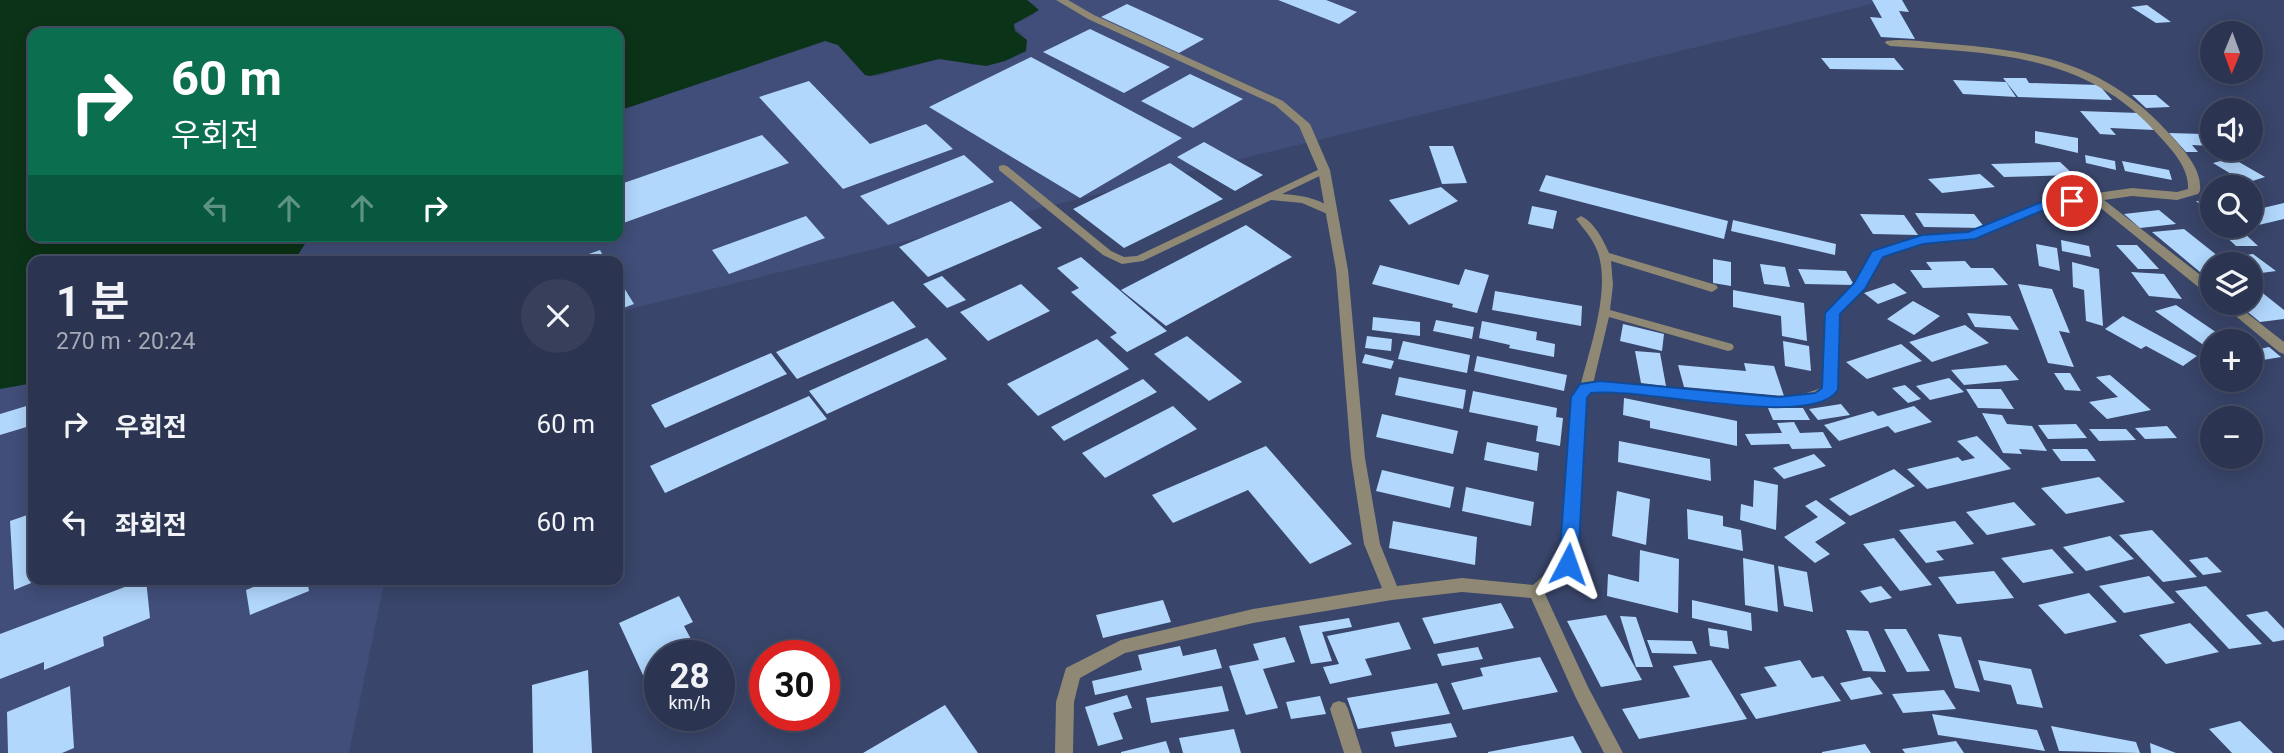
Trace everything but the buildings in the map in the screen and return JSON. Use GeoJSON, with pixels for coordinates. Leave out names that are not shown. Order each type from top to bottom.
{"type":"FeatureCollection","features":[{"type":"Feature","properties":{"kind":"street"},"geometry":{"type":"LineString","coordinates":[[1061,0],[1091,17],[1279,103],[1304,124],[1324,170],[1348,316],[1362,483],[1372,544],[1392,593]]}},
{"type":"Feature","properties":{"kind":"street"},"geometry":{"type":"LineString","coordinates":[[1064,753],[1065,702],[1072,673],[1121,647],[1253,616],[1392,593],[1462,584],[1536,592],[1568,564],[1579,397],[1586,388],[1673,391],[1778,403],[1819,398],[1830,390],[1833,313],[1860,286],[1877,254],[1922,240],[1970,236],[2048,204],[2132,192],[2177,196],[2194,191],[2196,183],[2166,135],[2139,106],[2098,78],[2018,54],[1890,43]]}},
{"type":"Feature","properties":{"kind":"street"},"geometry":{"type":"LineString","coordinates":[[2095,198],[2200,281]]}},
{"type":"Feature","properties":{"kind":"street"},"geometry":{"type":"LineString","coordinates":[[2241,315],[2284,349]]}},
{"type":"Feature","properties":{"kind":"street"},"geometry":{"type":"LineString","coordinates":[[1536,592],[1581,691],[1614,753]]}},
{"type":"Feature","properties":{"kind":"street"},"geometry":{"type":"LineString","coordinates":[[1339,709],[1353,753]]}},
{"type":"Feature","properties":{"kind":"lane"},"geometry":{"type":"LineString","coordinates":[[1003,168],[1107,253],[1122,261],[1139,259],[1324,170]]}},
{"type":"Feature","properties":{"kind":"lane"},"geometry":{"type":"LineString","coordinates":[[1266,197],[1296,197],[1318,203],[1332,213]]}},
{"type":"Feature","properties":{"kind":"lane"},"geometry":{"type":"LineString","coordinates":[[1581,219],[1601,242],[1608,287],[1586,388]]}},
{"type":"Feature","properties":{"kind":"lane"},"geometry":{"type":"LineString","coordinates":[[1605,255],[1712,288]]}},
{"type":"Feature","properties":{"kind":"lane"},"geometry":{"type":"LineString","coordinates":[[1604,312],[1728,347]]}},
{"type":"Feature","properties":{"kind":"shaded area"},"geometry":{"type":"Polygon","coordinates":[[[0,0],[1027,0],[1039,10],[1014,24],[1015,31],[1027,40],[1026,51],[986,66],[939,59],[870,76],[865,75],[838,45],[825,41],[623,109],[623,28],[28,28],[28,242],[306,242],[297,256],[28,256],[28,384],[0,389],[0,0]]]}},
{"type":"Feature","properties":{"kind":"shaded area"},"geometry":{"type":"Polygon","coordinates":[[[1027,0],[1888,0],[623,311],[623,256],[297,256],[306,242],[623,242],[623,109],[825,41],[838,45],[865,75],[877,76],[939,59],[957,60],[973,65],[1005,61],[1026,51],[1022,34],[1013,27],[1035,14],[1036,6],[1027,0]]]}},
{"type":"Feature","properties":{"kind":"shaded area"},"geometry":{"type":"Polygon","coordinates":[[[28,384],[28,585],[384,585],[349,753],[0,753],[0,389],[28,384]]]}},
{"type":"Feature","properties":{"kind":"route"},"geometry":{"type":"LineString","coordinates":[[1568,564],[1579,397],[1586,388],[1673,391],[1732,400],[1778,403],[1819,398],[1830,390],[1833,313],[1860,286],[1877,254],[1922,240],[1970,236],[2022,217],[2048,204],[2072,201]]}}]}
